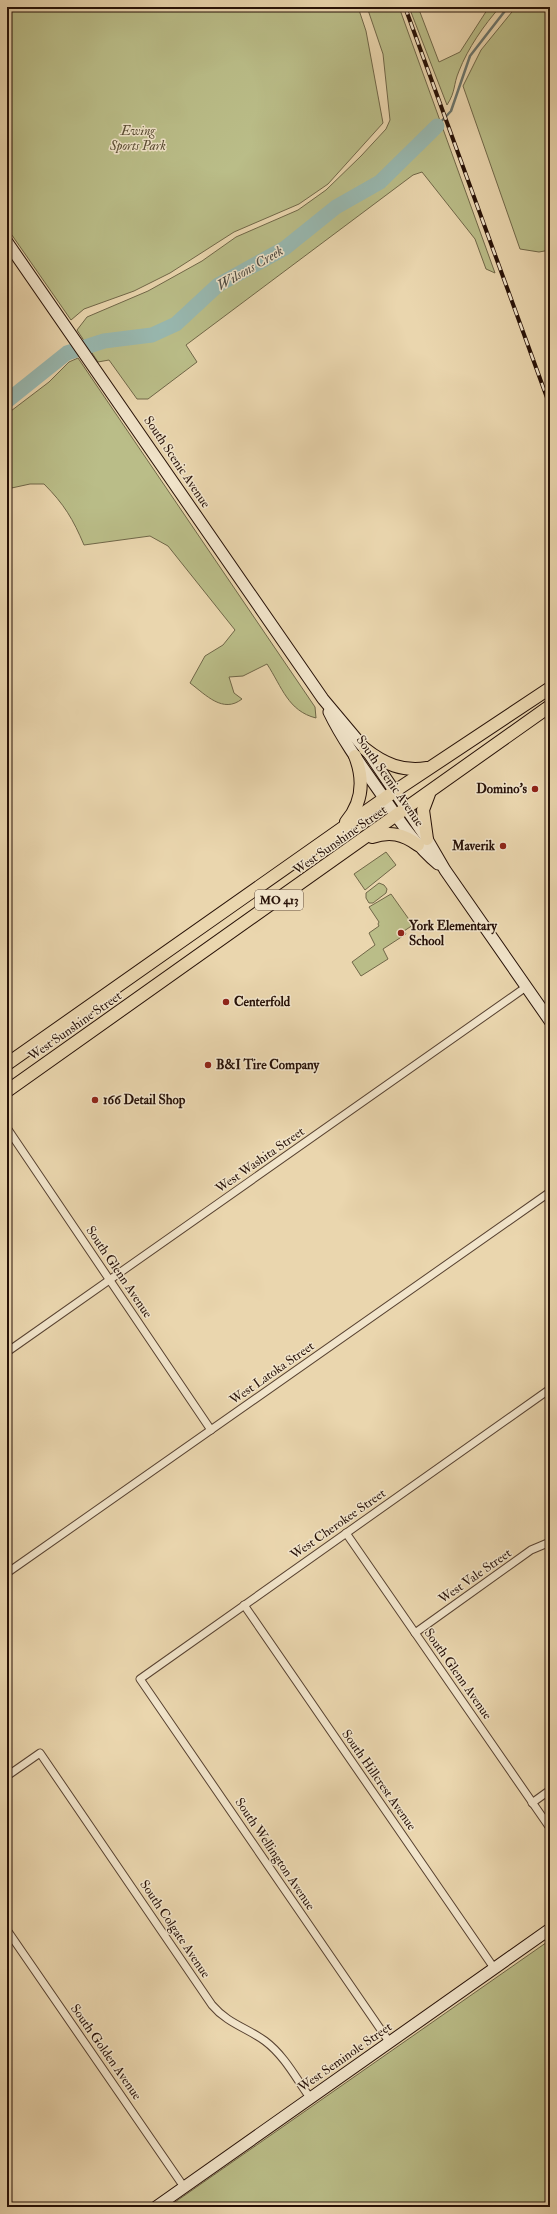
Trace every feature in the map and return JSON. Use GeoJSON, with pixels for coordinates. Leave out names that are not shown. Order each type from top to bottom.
{"type":"FeatureCollection","features":[{"type":"Feature","properties":{"kind":"main road","name":"South Scenic Avenue"},"geometry":{"type":"LineString","coordinates":[[7,242],[323,699],[365,749],[408,809],[422,842]]}},
{"type":"Feature","properties":{"kind":"main road","name":"West Sunshine Street"},"geometry":{"type":"LineString","coordinates":[[7,1064],[384,798],[550,688]]}},
{"type":"Feature","properties":{"kind":"main road","name":"South Scenic Avenue"},"geometry":{"type":"LineString","coordinates":[[323,699],[334,722],[384,798],[397,816],[422,842],[445,870],[550,1021]]}},
{"type":"Feature","properties":{"kind":"main road","name":"West Sunshine Street"},"geometry":{"type":"LineString","coordinates":[[7,1091],[408,809],[550,706]]}},
{"type":"Feature","properties":{"kind":"main road"},"geometry":{"type":"LineString","coordinates":[[365,749],[381,761],[402,768],[430,768]]}},
{"type":"Feature","properties":{"kind":"main road"},"geometry":{"type":"LineString","coordinates":[[340,830],[354,811],[360,792],[361,777],[355,756]]}},
{"type":"Feature","properties":{"kind":"main road"},"geometry":{"type":"LineString","coordinates":[[364,840],[391,833],[403,835],[422,842],[424,805],[428,795],[434,790]]}},
{"type":"Feature","properties":{"kind":"main road","name":"West Seminole Street"},"geometry":{"type":"LineString","coordinates":[[156,2207],[550,1929]]}},
{"type":"Feature","properties":{"kind":"street","name":"West Washita Street"},"geometry":{"type":"LineString","coordinates":[[7,1352],[526,986]]}},
{"type":"Feature","properties":{"kind":"street","name":"South Glenn Avenue"},"geometry":{"type":"LineString","coordinates":[[7,1128],[211,1430]]}},
{"type":"Feature","properties":{"kind":"street","name":"West Latoka Street"},"geometry":{"type":"LineString","coordinates":[[7,1573],[550,1192]]}},
{"type":"Feature","properties":{"kind":"street","name":"West Cherokee Street"},"geometry":{"type":"LineString","coordinates":[[140,1679],[550,1389]]}},
{"type":"Feature","properties":{"kind":"street","name":"South Glenn Avenue"},"geometry":{"type":"LineString","coordinates":[[346,1533],[550,1828]]}},
{"type":"Feature","properties":{"kind":"street","name":"West Vale Street"},"geometry":{"type":"LineString","coordinates":[[415,1633],[531,1550],[550,1542]]}},
{"type":"Feature","properties":{"kind":"street","name":"South Hillcrest Avenue"},"geometry":{"type":"LineString","coordinates":[[244,1605],[494,1968]]}},
{"type":"Feature","properties":{"kind":"street","name":"South Wellington Avenue"},"geometry":{"type":"LineString","coordinates":[[140,1679],[390,2043]]}},
{"type":"Feature","properties":{"kind":"street","name":"South Colgate Avenue"},"geometry":{"type":"LineString","coordinates":[[7,1776],[40,1753],[212,2005],[232,2023],[256,2035],[273,2047],[311,2099]]}},
{"type":"Feature","properties":{"kind":"street"},"geometry":{"type":"LineString","coordinates":[[532,1803],[550,1790]]}},
{"type":"Feature","properties":{"kind":"street","name":"South Golden Avenue"},"geometry":{"type":"LineString","coordinates":[[7,1930],[184,2188]]}},
{"type":"Feature","properties":{"kind":"green space","name":"Ewing Sports Park"},"geometry":{"type":"Polygon","coordinates":[[[7,7],[358,7],[366,31],[383,123],[328,184],[299,204],[234,232],[170,273],[134,291],[84,309],[71,320],[7,228],[7,7]]]}},
{"type":"Feature","properties":{"kind":"green space"},"geometry":{"type":"Polygon","coordinates":[[[367,7],[399,7],[495,273],[486,269],[475,239],[422,172],[413,175],[186,345],[197,362],[148,399],[137,399],[109,360],[98,362],[77,330],[87,317],[148,291],[202,261],[236,237],[298,210],[326,190],[386,129],[390,120],[383,54],[367,7]]]}},
{"type":"Feature","properties":{"kind":"green space"},"geometry":{"type":"Polygon","coordinates":[[[409,7],[418,7],[439,62],[460,52],[489,7],[500,7],[482,29],[467,54],[459,71],[452,96],[447,105],[409,7]]]}},
{"type":"Feature","properties":{"kind":"green space"},"geometry":{"type":"Polygon","coordinates":[[[516,7],[550,7],[550,250],[539,252],[520,249],[463,86],[481,50],[516,7]]]}},
{"type":"Feature","properties":{"kind":"green space"},"geometry":{"type":"Polygon","coordinates":[[[78,358],[315,707],[316,718],[306,715],[292,704],[267,664],[243,676],[229,677],[234,693],[242,699],[228,705],[221,704],[208,697],[190,683],[205,656],[223,645],[235,630],[168,546],[150,536],[84,545],[67,512],[44,484],[30,484],[7,489],[7,414],[49,382],[69,362],[78,358]]]}},
{"type":"Feature","properties":{"kind":"green space"},"geometry":{"type":"Polygon","coordinates":[[[386,852],[396,865],[365,890],[354,874],[386,852]]]}},
{"type":"Feature","properties":{"kind":"green space"},"geometry":{"type":"Polygon","coordinates":[[[379,883],[384,885],[387,889],[386,893],[373,903],[369,903],[366,898],[366,893],[379,883]]]}},
{"type":"Feature","properties":{"kind":"green space"},"geometry":{"type":"Polygon","coordinates":[[[391,894],[413,925],[404,931],[406,934],[383,949],[388,959],[361,976],[352,962],[375,945],[369,933],[379,926],[379,922],[369,907],[391,894]]]}},
{"type":"Feature","properties":{"kind":"green space"},"geometry":{"type":"Polygon","coordinates":[[[550,1940],[550,2207],[168,2207],[550,1940]]]}},
{"type":"Feature","properties":{"kind":"waterway"},"geometry":{"type":"LineString","coordinates":[[437,126],[451,111],[470,56],[508,7]]}},
{"type":"Feature","properties":{"kind":"waterway","name":"Wilsons Creek"},"geometry":{"type":"LineString","coordinates":[[7,401],[67,353],[104,341],[152,335],[176,324],[218,285],[285,248],[336,207],[380,182],[437,126]]}},
{"type":"Feature","properties":{"kind":"railway"},"geometry":{"type":"LineString","coordinates":[[405,7],[550,406]]}},
{"type":"Feature","properties":{"kind":"place","name":"Domino's"},"geometry":{"type":"Point","coordinates":[535,789]}},
{"type":"Feature","properties":{"kind":"place","name":"Maverik"},"geometry":{"type":"Point","coordinates":[503,846]}},
{"type":"Feature","properties":{"kind":"place","name":"York Elementary School"},"geometry":{"type":"Point","coordinates":[401,933]}},
{"type":"Feature","properties":{"kind":"place","name":"Centerfold"},"geometry":{"type":"Point","coordinates":[226,1002]}},
{"type":"Feature","properties":{"kind":"place","name":"B&I Tire Company"},"geometry":{"type":"Point","coordinates":[208,1065]}},
{"type":"Feature","properties":{"kind":"place","name":"166 Detail Shop"},"geometry":{"type":"Point","coordinates":[95,1100]}}]}
